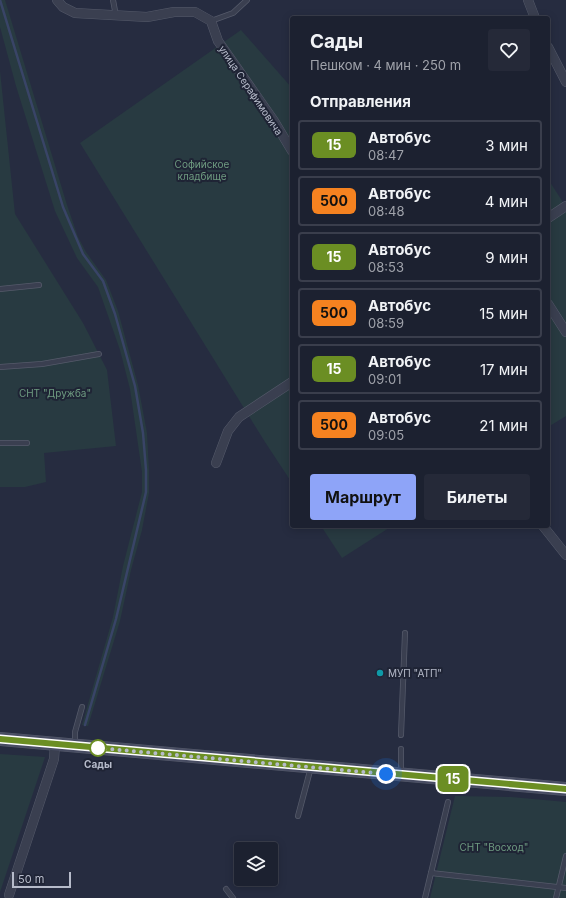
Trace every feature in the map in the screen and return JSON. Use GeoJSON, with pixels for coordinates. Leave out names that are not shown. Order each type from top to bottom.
{"type":"FeatureCollection","features":[{"type":"Feature","properties":{"kind":"main road"},"geometry":{"type":"LineString","coordinates":[[0,739],[566,789]]}},
{"type":"Feature","properties":{"kind":"street"},"geometry":{"type":"LineString","coordinates":[[57,0],[63,7],[75,13],[147,17],[174,12],[195,12],[211,21]]}},
{"type":"Feature","properties":{"kind":"street"},"geometry":{"type":"LineString","coordinates":[[528,0],[534,16]]}},
{"type":"Feature","properties":{"kind":"street","name":"улица Серафимовича"},"geometry":{"type":"LineString","coordinates":[[211,21],[218,42],[274,121],[290,148]]}},
{"type":"Feature","properties":{"kind":"street"},"geometry":{"type":"LineString","coordinates":[[550,51],[566,82]]}},
{"type":"Feature","properties":{"kind":"street"},"geometry":{"type":"LineString","coordinates":[[550,217],[566,206]]}},
{"type":"Feature","properties":{"kind":"street"},"geometry":{"type":"LineString","coordinates":[[550,307],[566,332]]}},
{"type":"Feature","properties":{"kind":"street"},"geometry":{"type":"LineString","coordinates":[[216,463],[228,431],[239,417],[290,383]]}},
{"type":"Feature","properties":{"kind":"street"},"geometry":{"type":"LineString","coordinates":[[545,528],[566,555]]}},
{"type":"Feature","properties":{"kind":"street"},"geometry":{"type":"LineString","coordinates":[[9,895],[54,759],[55,744]]}},
{"type":"Feature","properties":{"kind":"lane"},"geometry":{"type":"LineString","coordinates":[[113,0],[116,16]]}},
{"type":"Feature","properties":{"kind":"lane"},"geometry":{"type":"LineString","coordinates":[[211,21],[233,13],[247,0]]}},
{"type":"Feature","properties":{"kind":"lane"},"geometry":{"type":"LineString","coordinates":[[0,289],[39,286]]}},
{"type":"Feature","properties":{"kind":"lane"},"geometry":{"type":"LineString","coordinates":[[0,367],[42,364],[99,354]]}},
{"type":"Feature","properties":{"kind":"lane"},"geometry":{"type":"LineString","coordinates":[[0,443],[27,443]]}},
{"type":"Feature","properties":{"kind":"lane"},"geometry":{"type":"LineString","coordinates":[[401,735],[405,633]]}},
{"type":"Feature","properties":{"kind":"lane"},"geometry":{"type":"LineString","coordinates":[[74,746],[75,732],[82,707]]}},
{"type":"Feature","properties":{"kind":"lane"},"geometry":{"type":"LineString","coordinates":[[401,750],[401,775]]}},
{"type":"Feature","properties":{"kind":"lane"},"geometry":{"type":"LineString","coordinates":[[298,816],[311,766]]}},
{"type":"Feature","properties":{"kind":"lane"},"geometry":{"type":"LineString","coordinates":[[424,898],[448,802]]}},
{"type":"Feature","properties":{"kind":"lane"},"geometry":{"type":"LineString","coordinates":[[556,898],[566,856]]}},
{"type":"Feature","properties":{"kind":"lane"},"geometry":{"type":"LineString","coordinates":[[431,873],[566,888]]}},
{"type":"Feature","properties":{"kind":"lane"},"geometry":{"type":"LineString","coordinates":[[226,889],[234,898]]}},
{"type":"Feature","properties":{"kind":"green space"},"geometry":{"type":"Polygon","coordinates":[[[0,0],[5,0],[78,237],[86,252],[106,280],[118,311],[138,385],[147,433],[149,493],[142,530],[131,570],[120,621],[88,726],[82,725],[113,617],[123,566],[142,492],[142,472],[130,389],[120,350],[98,287],[77,258],[55,211],[16,86],[0,27],[0,0]]]}},
{"type":"Feature","properties":{"kind":"green space","name":"Софийское кладбище"},"geometry":{"type":"Polygon","coordinates":[[[241,30],[290,86],[290,480],[265,442],[80,143],[241,30]]]}},
{"type":"Feature","properties":{"kind":"green space","name":"СНТ \"Дружба\""},"geometry":{"type":"Polygon","coordinates":[[[0,71],[15,214],[83,323],[107,370],[116,446],[44,453],[46,482],[25,487],[0,487],[0,71]]]}},
{"type":"Feature","properties":{"kind":"green space"},"geometry":{"type":"Polygon","coordinates":[[[550,182],[566,207],[566,416],[550,426],[550,182]]]}},
{"type":"Feature","properties":{"kind":"green space"},"geometry":{"type":"Polygon","coordinates":[[[322,528],[389,528],[342,558],[322,528]]]}},
{"type":"Feature","properties":{"kind":"green space"},"geometry":{"type":"Polygon","coordinates":[[[0,754],[45,757],[0,892],[0,754]]]}},
{"type":"Feature","properties":{"kind":"green space","name":"СНТ \"Восход\""},"geometry":{"type":"Polygon","coordinates":[[[455,796],[511,797],[566,802],[566,898],[430,898],[455,796]]]}},
{"type":"Feature","properties":{"kind":"waterway"},"geometry":{"type":"LineString","coordinates":[[0,0],[63,207],[83,254],[103,281],[115,314],[135,386],[143,433],[146,492],[116,619],[85,725]]}},
{"type":"Feature","properties":{"kind":"bus line","name":"15"},"geometry":{"type":"LineString","coordinates":[[0,739],[566,789]]}},
{"type":"Feature","properties":{"kind":"place","name":"МУП \"АТП\""},"geometry":{"type":"Point","coordinates":[380,673]}},
{"type":"Feature","properties":{"kind":"place","name":"Сады"},"geometry":{"type":"Point","coordinates":[98,748]}},
{"type":"Feature","properties":{"kind":"route"},"geometry":{"type":"LineString","coordinates":[[98,748],[386,774]]}}]}
